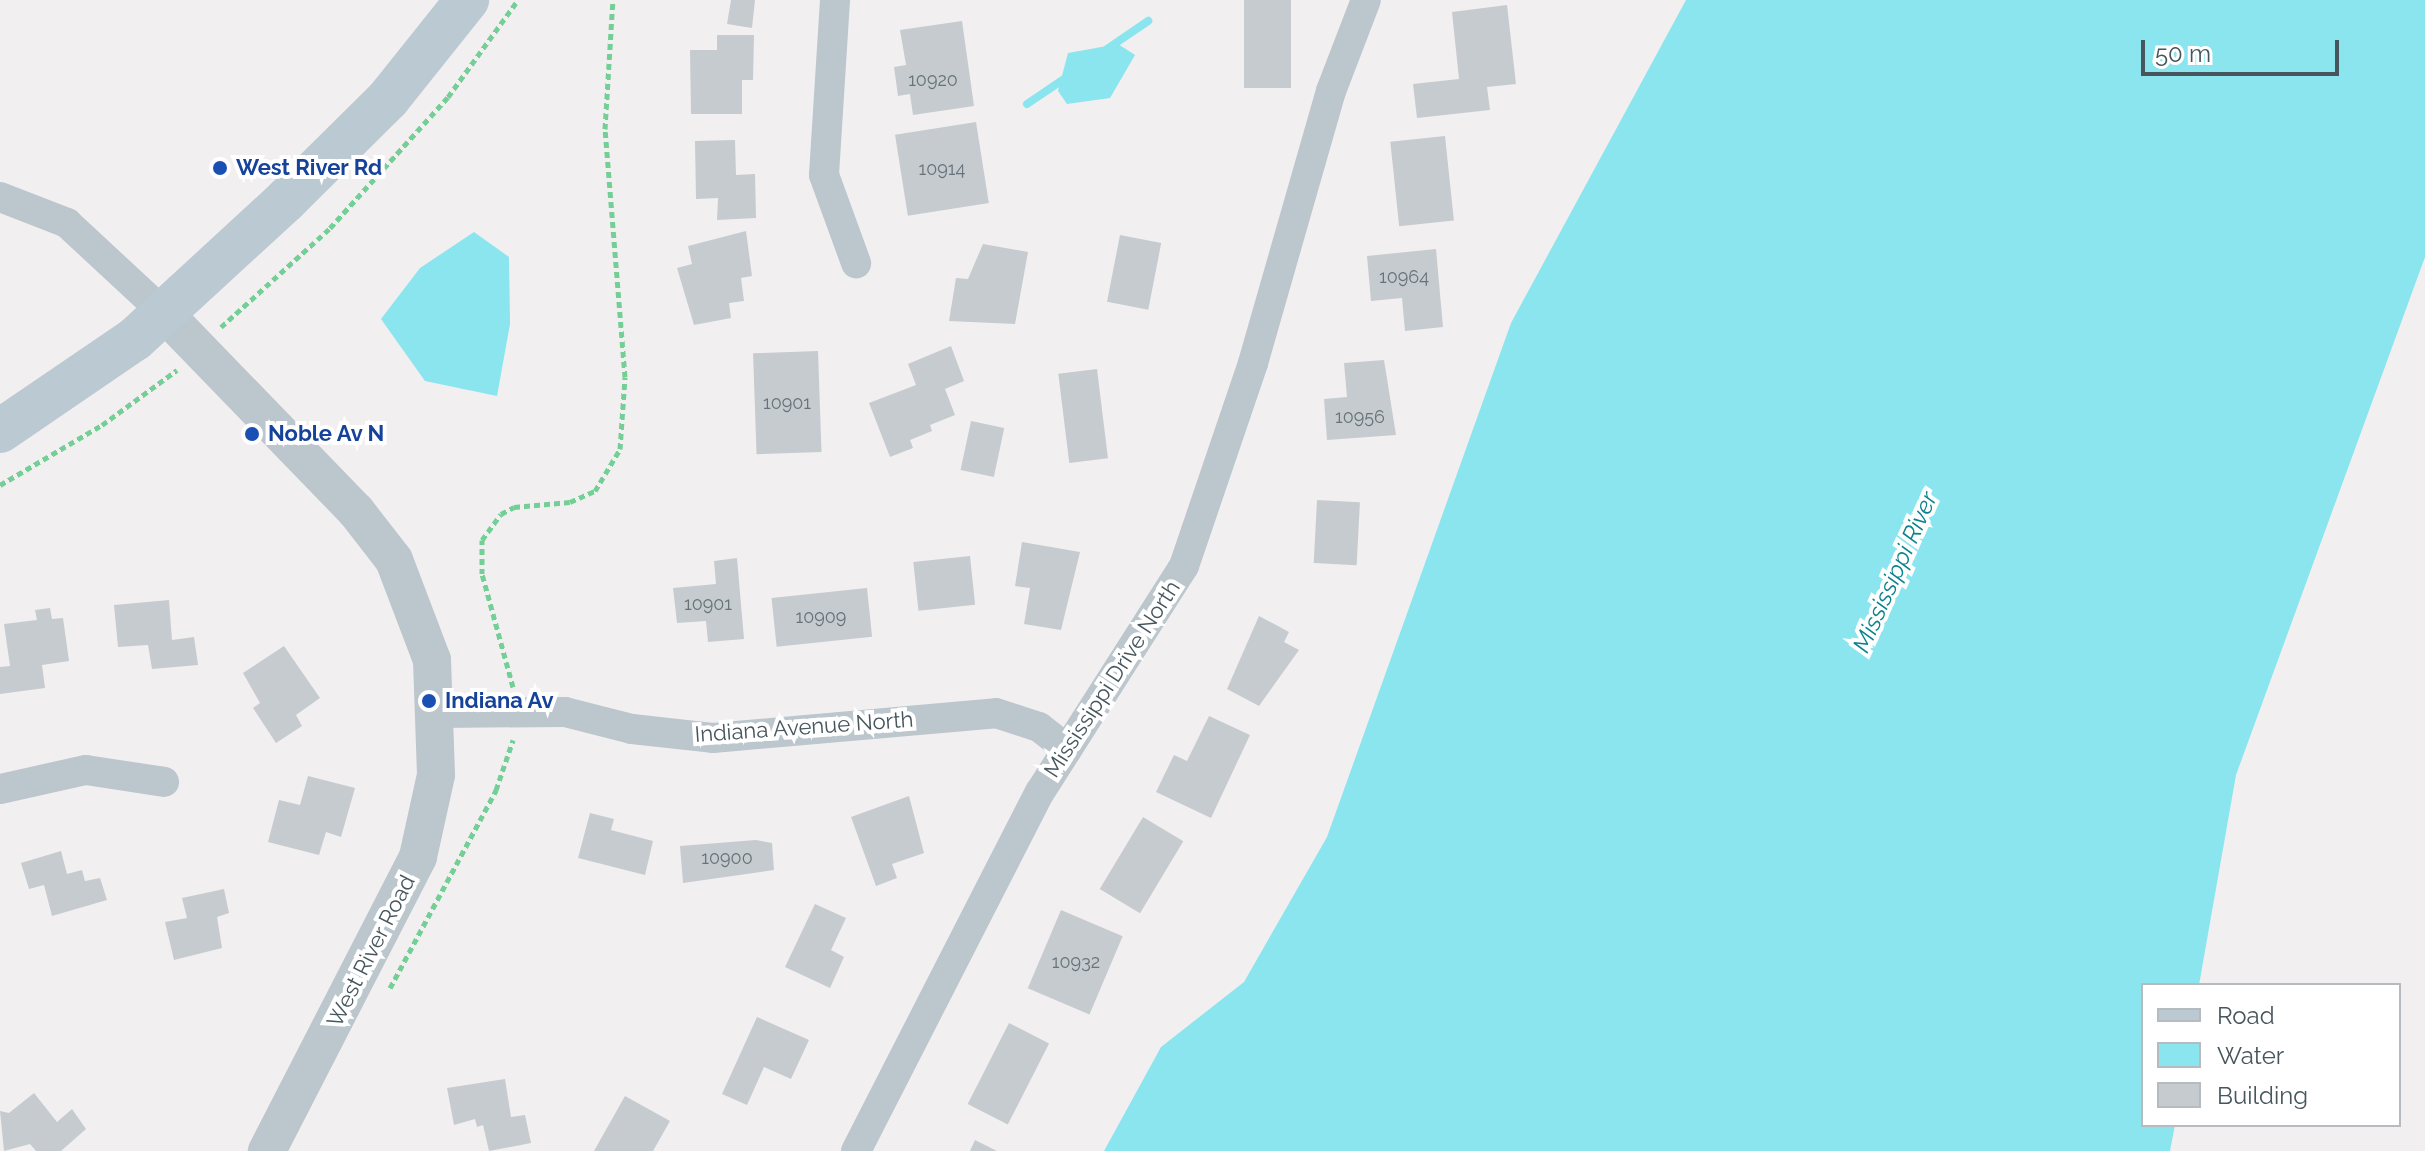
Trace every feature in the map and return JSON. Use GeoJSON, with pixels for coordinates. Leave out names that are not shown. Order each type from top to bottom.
{"type":"FeatureCollection","features":[{"type":"Feature","properties":{"kind":"main road"},"geometry":{"type":"LineString","coordinates":[[0,431],[89,375],[164,313],[388,99],[467,0]]}},
{"type":"Feature","properties":{"kind":"street"},"geometry":{"type":"LineString","coordinates":[[835,0],[824,175],[856,263]]}},
{"type":"Feature","properties":{"kind":"street","name":"Mississippi Drive North"},"geometry":{"type":"LineString","coordinates":[[856,1151],[1067,749],[1184,566],[1253,363],[1331,91],[1366,0]]}},
{"type":"Feature","properties":{"kind":"street"},"geometry":{"type":"LineString","coordinates":[[0,197],[29,204],[79,231],[164,313]]}},
{"type":"Feature","properties":{"kind":"street","name":"West River Road"},"geometry":{"type":"LineString","coordinates":[[164,313],[356,511],[394,560],[425,631],[438,713],[433,801],[418,857],[267,1151]]}},
{"type":"Feature","properties":{"kind":"street","name":"Indiana Avenue North"},"geometry":{"type":"LineString","coordinates":[[438,713],[565,712],[632,729],[713,738],[996,713],[1039,727],[1067,749]]}},
{"type":"Feature","properties":{"kind":"street"},"geometry":{"type":"LineString","coordinates":[[0,789],[86,770],[164,782]]}},
{"type":"Feature","properties":{"kind":"path"},"geometry":{"type":"LineString","coordinates":[[225,323],[330,228],[448,97],[518,0]]}},
{"type":"Feature","properties":{"kind":"path"},"geometry":{"type":"LineString","coordinates":[[514,691],[482,574],[482,540],[501,514],[514,507],[570,502],[595,491],[611,474],[620,449],[625,377],[605,129],[613,0]]}},
{"type":"Feature","properties":{"kind":"path"},"geometry":{"type":"LineString","coordinates":[[0,485],[102,425],[178,370]]}},
{"type":"Feature","properties":{"kind":"path"},"geometry":{"type":"LineString","coordinates":[[384,998],[496,790],[515,727]]}},
{"type":"Feature","properties":{"kind":"water","name":"Mississippi River"},"geometry":{"type":"Polygon","coordinates":[[[1686,0],[2425,0],[2425,257],[2236,775],[2199,983],[2141,983],[2141,1127],[2175,1127],[2170,1151],[1104,1151],[1161,1047],[1244,982],[1327,837],[1511,323],[1686,0]]]}},
{"type":"Feature","properties":{"kind":"water"},"geometry":{"type":"Polygon","coordinates":[[[1118,44],[1135,55],[1110,98],[1067,104],[1058,91],[1068,53],[1118,44]]]}},
{"type":"Feature","properties":{"kind":"water"},"geometry":{"type":"Polygon","coordinates":[[[474,232],[509,257],[510,324],[497,396],[425,381],[381,319],[420,268],[474,232]]]}},
{"type":"Feature","properties":{"kind":"building"},"geometry":{"type":"Polygon","coordinates":[[[731,0],[755,0],[752,28],[727,24],[731,0]]]}},
{"type":"Feature","properties":{"kind":"building"},"geometry":{"type":"Polygon","coordinates":[[[1244,0],[1291,0],[1291,88],[1244,88],[1244,0]]]}},
{"type":"Feature","properties":{"kind":"building"},"geometry":{"type":"Polygon","coordinates":[[[1507,5],[1516,84],[1487,87],[1490,110],[1417,118],[1413,84],[1459,79],[1452,12],[1507,5]]]}},
{"type":"Feature","properties":{"kind":"building"},"geometry":{"type":"Polygon","coordinates":[[[962,21],[974,106],[913,115],[910,94],[898,96],[894,67],[906,65],[900,30],[962,21]]]}},
{"type":"Feature","properties":{"kind":"building"},"geometry":{"type":"Polygon","coordinates":[[[717,35],[754,35],[753,80],[742,80],[742,114],[691,114],[690,50],[717,50],[717,35]]]}},
{"type":"Feature","properties":{"kind":"building"},"geometry":{"type":"Polygon","coordinates":[[[976,122],[989,203],[908,216],[895,135],[976,122]]]}},
{"type":"Feature","properties":{"kind":"building"},"geometry":{"type":"Polygon","coordinates":[[[1445,136],[1454,221],[1399,226],[1390,142],[1445,136]]]}},
{"type":"Feature","properties":{"kind":"building"},"geometry":{"type":"Polygon","coordinates":[[[735,140],[736,175],[755,174],[756,218],[717,220],[718,198],[696,199],[695,141],[735,140]]]}},
{"type":"Feature","properties":{"kind":"building"},"geometry":{"type":"Polygon","coordinates":[[[746,231],[752,276],[741,278],[744,301],[729,303],[731,318],[694,325],[677,268],[692,264],[688,246],[746,231]]]}},
{"type":"Feature","properties":{"kind":"building"},"geometry":{"type":"Polygon","coordinates":[[[1120,235],[1161,243],[1148,310],[1107,302],[1120,235]]]}},
{"type":"Feature","properties":{"kind":"building"},"geometry":{"type":"Polygon","coordinates":[[[983,244],[1028,252],[1015,324],[949,321],[956,278],[968,279],[983,244]]]}},
{"type":"Feature","properties":{"kind":"building"},"geometry":{"type":"Polygon","coordinates":[[[1436,249],[1443,327],[1405,331],[1402,298],[1371,301],[1367,256],[1436,249]]]}},
{"type":"Feature","properties":{"kind":"building"},"geometry":{"type":"Polygon","coordinates":[[[951,346],[964,381],[945,389],[955,415],[930,425],[932,431],[910,440],[913,448],[890,457],[869,403],[916,385],[908,364],[951,346]]]}},
{"type":"Feature","properties":{"kind":"building"},"geometry":{"type":"Polygon","coordinates":[[[818,351],[822,452],[757,454],[753,353],[818,351]]]}},
{"type":"Feature","properties":{"kind":"building"},"geometry":{"type":"Polygon","coordinates":[[[1384,360],[1396,435],[1327,440],[1324,399],[1347,397],[1344,363],[1384,360]]]}},
{"type":"Feature","properties":{"kind":"building"},"geometry":{"type":"Polygon","coordinates":[[[1097,369],[1108,458],[1069,463],[1058,374],[1097,369]]]}},
{"type":"Feature","properties":{"kind":"building"},"geometry":{"type":"Polygon","coordinates":[[[971,421],[1004,428],[994,477],[961,470],[971,421]]]}},
{"type":"Feature","properties":{"kind":"building"},"geometry":{"type":"Polygon","coordinates":[[[1317,500],[1360,502],[1357,565],[1314,563],[1317,500]]]}},
{"type":"Feature","properties":{"kind":"building"},"geometry":{"type":"Polygon","coordinates":[[[1022,542],[1080,552],[1061,630],[1024,624],[1030,588],[1015,586],[1022,542]]]}},
{"type":"Feature","properties":{"kind":"building"},"geometry":{"type":"Polygon","coordinates":[[[970,556],[975,605],[918,611],[913,562],[970,556]]]}},
{"type":"Feature","properties":{"kind":"building"},"geometry":{"type":"Polygon","coordinates":[[[737,558],[744,639],[708,642],[706,621],[677,623],[673,588],[716,584],[714,561],[737,558]]]}},
{"type":"Feature","properties":{"kind":"building"},"geometry":{"type":"Polygon","coordinates":[[[867,588],[872,637],[777,647],[772,598],[867,588]]]}},
{"type":"Feature","properties":{"kind":"building"},"geometry":{"type":"Polygon","coordinates":[[[169,600],[172,640],[194,637],[198,665],[152,669],[148,645],[118,647],[114,605],[169,600]]]}},
{"type":"Feature","properties":{"kind":"building"},"geometry":{"type":"Polygon","coordinates":[[[50,608],[52,619],[63,618],[69,661],[42,665],[45,688],[0,694],[0,667],[10,666],[4,624],[37,620],[35,610],[50,608]]]}},
{"type":"Feature","properties":{"kind":"building"},"geometry":{"type":"Polygon","coordinates":[[[1259,616],[1289,632],[1284,642],[1299,650],[1259,706],[1227,689],[1259,616]]]}},
{"type":"Feature","properties":{"kind":"building"},"geometry":{"type":"Polygon","coordinates":[[[284,646],[320,698],[296,715],[302,726],[276,743],[253,708],[260,703],[243,673],[284,646]]]}},
{"type":"Feature","properties":{"kind":"building"},"geometry":{"type":"Polygon","coordinates":[[[1209,716],[1250,735],[1211,818],[1156,792],[1174,755],[1187,761],[1209,716]]]}},
{"type":"Feature","properties":{"kind":"building"},"geometry":{"type":"Polygon","coordinates":[[[308,776],[355,788],[341,837],[326,832],[319,855],[268,842],[279,800],[300,805],[308,776]]]}},
{"type":"Feature","properties":{"kind":"building"},"geometry":{"type":"Polygon","coordinates":[[[909,796],[924,853],[892,864],[897,878],[876,886],[851,817],[909,796]]]}},
{"type":"Feature","properties":{"kind":"building"},"geometry":{"type":"Polygon","coordinates":[[[590,813],[614,819],[611,830],[653,841],[645,875],[578,858],[590,813]]]}},
{"type":"Feature","properties":{"kind":"building"},"geometry":{"type":"Polygon","coordinates":[[[1143,817],[1183,841],[1140,913],[1100,889],[1143,817]]]}},
{"type":"Feature","properties":{"kind":"building"},"geometry":{"type":"Polygon","coordinates":[[[756,840],[772,843],[774,870],[683,883],[680,846],[756,840]]]}},
{"type":"Feature","properties":{"kind":"building"},"geometry":{"type":"Polygon","coordinates":[[[61,851],[67,874],[82,870],[85,881],[100,878],[107,900],[52,916],[44,885],[29,889],[21,863],[61,851]]]}},
{"type":"Feature","properties":{"kind":"building"},"geometry":{"type":"Polygon","coordinates":[[[224,889],[229,913],[217,917],[222,948],[174,960],[165,922],[187,918],[182,898],[224,889]]]}},
{"type":"Feature","properties":{"kind":"building"},"geometry":{"type":"Polygon","coordinates":[[[815,904],[846,918],[831,950],[844,957],[830,988],[785,967],[815,904]]]}},
{"type":"Feature","properties":{"kind":"building"},"geometry":{"type":"Polygon","coordinates":[[[1061,910],[1123,936],[1089,1014],[1028,988],[1061,910]]]}},
{"type":"Feature","properties":{"kind":"building"},"geometry":{"type":"Polygon","coordinates":[[[757,1017],[809,1040],[791,1079],[764,1067],[747,1105],[722,1094],[757,1017]]]}},
{"type":"Feature","properties":{"kind":"building"},"geometry":{"type":"Polygon","coordinates":[[[1009,1023],[1049,1043],[1008,1125],[968,1104],[1009,1023]]]}},
{"type":"Feature","properties":{"kind":"building"},"geometry":{"type":"Polygon","coordinates":[[[505,1079],[511,1117],[525,1115],[531,1143],[489,1151],[483,1125],[477,1127],[475,1119],[454,1125],[447,1088],[505,1079]]]}},
{"type":"Feature","properties":{"kind":"building"},"geometry":{"type":"Polygon","coordinates":[[[34,1093],[57,1122],[72,1109],[86,1129],[61,1151],[36,1151],[30,1144],[4,1151],[0,1111],[9,1113],[34,1093]]]}},
{"type":"Feature","properties":{"kind":"building"},"geometry":{"type":"Polygon","coordinates":[[[625,1096],[670,1121],[653,1151],[594,1151],[625,1096]]]}},
{"type":"Feature","properties":{"kind":"building"},"geometry":{"type":"Polygon","coordinates":[[[975,1140],[997,1151],[970,1151],[975,1140]]]}},
{"type":"Feature","properties":{"kind":"waterway"},"geometry":{"type":"LineString","coordinates":[[1107,49],[1148,21]]}},
{"type":"Feature","properties":{"kind":"waterway"},"geometry":{"type":"LineString","coordinates":[[1027,104],[1070,75]]}},
{"type":"Feature","properties":{"kind":"place","name":"West River Rd"},"geometry":{"type":"Point","coordinates":[220,168]}},
{"type":"Feature","properties":{"kind":"place","name":"Noble Av N"},"geometry":{"type":"Point","coordinates":[252,434]}},
{"type":"Feature","properties":{"kind":"place","name":"Indiana Av"},"geometry":{"type":"Point","coordinates":[429,701]}}]}
